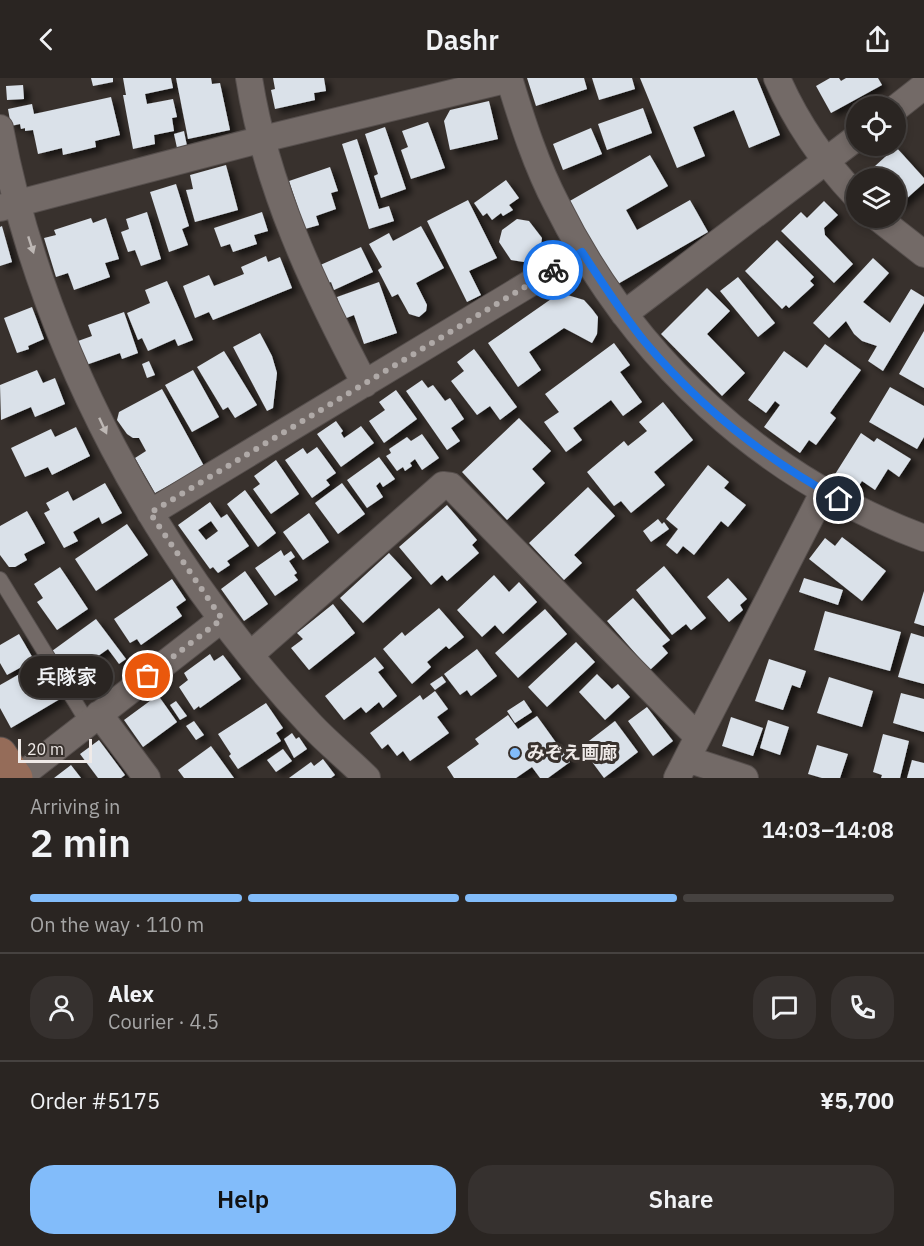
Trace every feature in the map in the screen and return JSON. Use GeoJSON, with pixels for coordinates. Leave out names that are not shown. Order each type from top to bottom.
{"type":"FeatureCollection","features":[{"type":"Feature","properties":{"kind":"street"},"geometry":{"type":"LineString","coordinates":[[249,78],[272,173],[300,252],[319,297],[365,384]]}},
{"type":"Feature","properties":{"kind":"street"},"geometry":{"type":"LineString","coordinates":[[777,78],[804,130],[846,184]]}},
{"type":"Feature","properties":{"kind":"street"},"geometry":{"type":"LineString","coordinates":[[9,206],[263,139],[509,79],[543,175],[582,252],[624,314],[665,365],[711,410],[765,453],[824,491],[891,525],[924,538]]}},
{"type":"Feature","properties":{"kind":"street"},"geometry":{"type":"LineString","coordinates":[[906,100],[924,87]]}},
{"type":"Feature","properties":{"kind":"street"},"geometry":{"type":"LineString","coordinates":[[0,128],[9,206],[55,322],[111,444],[150,513],[222,619],[312,727],[367,778]]}},
{"type":"Feature","properties":{"kind":"street"},"geometry":{"type":"LineString","coordinates":[[624,314],[846,146]]}},
{"type":"Feature","properties":{"kind":"street"},"geometry":{"type":"LineString","coordinates":[[891,228],[924,254]]}},
{"type":"Feature","properties":{"kind":"street"},"geometry":{"type":"LineString","coordinates":[[150,513],[582,252]]}},
{"type":"Feature","properties":{"kind":"street"},"geometry":{"type":"LineString","coordinates":[[250,655],[443,486],[451,486],[687,758],[745,778]]}},
{"type":"Feature","properties":{"kind":"street"},"geometry":{"type":"LineString","coordinates":[[687,758],[824,491]]}},
{"type":"Feature","properties":{"kind":"street"},"geometry":{"type":"LineString","coordinates":[[0,754],[17,778],[222,619]]}},
{"type":"Feature","properties":{"kind":"street"},"geometry":{"type":"LineString","coordinates":[[93,719],[147,778]]}},
{"type":"Feature","properties":{"kind":"lane"},"geometry":{"type":"LineString","coordinates":[[0,579],[93,719]]}},
{"type":"Feature","properties":{"kind":"building"},"geometry":{"type":"Polygon","coordinates":[[[91,78],[113,78],[113,82],[93,86],[91,78]]]}},
{"type":"Feature","properties":{"kind":"building"},"geometry":{"type":"Polygon","coordinates":[[[123,78],[171,78],[173,88],[145,94],[147,104],[173,99],[177,117],[172,118],[174,131],[154,135],[155,144],[133,149],[123,95],[126,95],[123,78]]]}},
{"type":"Feature","properties":{"kind":"building"},"geometry":{"type":"Polygon","coordinates":[[[176,78],[211,78],[212,84],[220,83],[230,130],[188,139],[176,78]]]}},
{"type":"Feature","properties":{"kind":"building"},"geometry":{"type":"Polygon","coordinates":[[[273,78],[324,78],[326,91],[314,93],[315,100],[275,109],[271,90],[275,89],[273,78]]]}},
{"type":"Feature","properties":{"kind":"building"},"geometry":{"type":"Polygon","coordinates":[[[527,78],[584,78],[587,89],[536,106],[527,78]]]}},
{"type":"Feature","properties":{"kind":"building"},"geometry":{"type":"Polygon","coordinates":[[[592,78],[632,78],[635,89],[599,100],[592,78]]]}},
{"type":"Feature","properties":{"kind":"building"},"geometry":{"type":"Polygon","coordinates":[[[640,78],[757,78],[780,135],[749,148],[734,110],[693,127],[705,156],[677,168],[640,78]]]}},
{"type":"Feature","properties":{"kind":"building"},"geometry":{"type":"Polygon","coordinates":[[[830,78],[839,78],[841,81],[846,78],[878,78],[882,85],[862,96],[846,96],[846,105],[831,113],[816,86],[830,78]]]}},
{"type":"Feature","properties":{"kind":"building"},"geometry":{"type":"Polygon","coordinates":[[[23,85],[24,99],[7,100],[6,86],[23,85]]]}},
{"type":"Feature","properties":{"kind":"building"},"geometry":{"type":"Polygon","coordinates":[[[111,97],[120,135],[95,141],[96,147],[63,155],[62,148],[38,154],[33,130],[25,131],[25,128],[21,129],[20,124],[11,126],[8,109],[32,104],[34,114],[111,97]]]}},
{"type":"Feature","properties":{"kind":"building"},"geometry":{"type":"Polygon","coordinates":[[[489,101],[498,139],[450,150],[444,121],[450,110],[489,101]]]}},
{"type":"Feature","properties":{"kind":"building"},"geometry":{"type":"Polygon","coordinates":[[[643,108],[652,133],[607,150],[598,124],[643,108]]]}},
{"type":"Feature","properties":{"kind":"building"},"geometry":{"type":"Polygon","coordinates":[[[428,122],[445,168],[411,179],[401,150],[408,147],[402,131],[428,122]]]}},
{"type":"Feature","properties":{"kind":"building"},"geometry":{"type":"Polygon","coordinates":[[[385,127],[406,189],[381,198],[374,176],[378,174],[365,134],[385,127]]]}},
{"type":"Feature","properties":{"kind":"building"},"geometry":{"type":"Polygon","coordinates":[[[591,128],[602,154],[563,170],[553,144],[591,128]]]}},
{"type":"Feature","properties":{"kind":"building"},"geometry":{"type":"Polygon","coordinates":[[[184,131],[187,146],[177,148],[174,134],[184,131]]]}},
{"type":"Feature","properties":{"kind":"building"},"geometry":{"type":"Polygon","coordinates":[[[357,139],[379,209],[389,206],[394,221],[369,229],[342,144],[357,139]]]}},
{"type":"Feature","properties":{"kind":"building"},"geometry":{"type":"Polygon","coordinates":[[[650,155],[668,186],[626,210],[637,230],[690,200],[708,232],[616,285],[568,202],[650,155]]]}},
{"type":"Feature","properties":{"kind":"building"},"geometry":{"type":"Polygon","coordinates":[[[886,156],[904,156],[924,178],[924,183],[906,199],[906,168],[873,168],[886,156]]]}},
{"type":"Feature","properties":{"kind":"building"},"geometry":{"type":"Polygon","coordinates":[[[226,165],[238,210],[195,222],[186,190],[193,189],[190,175],[226,165]]]}},
{"type":"Feature","properties":{"kind":"building"},"geometry":{"type":"Polygon","coordinates":[[[330,167],[338,191],[331,193],[336,209],[316,216],[319,225],[305,229],[289,181],[330,167]]]}},
{"type":"Feature","properties":{"kind":"building"},"geometry":{"type":"Polygon","coordinates":[[[506,180],[519,198],[509,205],[513,210],[503,216],[501,213],[492,220],[487,213],[483,216],[474,203],[506,180]]]}},
{"type":"Feature","properties":{"kind":"building"},"geometry":{"type":"Polygon","coordinates":[[[176,184],[189,226],[182,229],[188,245],[169,252],[150,192],[176,184]]]}},
{"type":"Feature","properties":{"kind":"building"},"geometry":{"type":"Polygon","coordinates":[[[468,200],[497,258],[469,271],[481,295],[467,302],[427,221],[468,200]]]}},
{"type":"Feature","properties":{"kind":"building"},"geometry":{"type":"Polygon","coordinates":[[[824,201],[838,215],[824,228],[825,235],[853,264],[834,283],[781,231],[801,212],[807,218],[824,201]]]}},
{"type":"Feature","properties":{"kind":"building"},"geometry":{"type":"Polygon","coordinates":[[[147,212],[161,259],[141,266],[135,250],[128,252],[121,232],[129,229],[126,219],[147,212]]]}},
{"type":"Feature","properties":{"kind":"building"},"geometry":{"type":"Polygon","coordinates":[[[262,212],[268,231],[254,235],[257,244],[233,252],[230,244],[221,247],[214,228],[262,212]]]}},
{"type":"Feature","properties":{"kind":"building"},"geometry":{"type":"Polygon","coordinates":[[[91,218],[93,223],[106,218],[119,259],[105,263],[110,277],[74,290],[68,273],[56,277],[44,238],[56,235],[54,230],[91,218]]]}},
{"type":"Feature","properties":{"kind":"building"},"geometry":{"type":"Polygon","coordinates":[[[517,219],[529,221],[542,238],[540,252],[524,262],[511,260],[499,242],[502,230],[517,219]]]}},
{"type":"Feature","properties":{"kind":"building"},"geometry":{"type":"Polygon","coordinates":[[[2,226],[12,262],[0,266],[0,227],[2,226]]]}},
{"type":"Feature","properties":{"kind":"building"},"geometry":{"type":"Polygon","coordinates":[[[421,226],[444,268],[416,283],[427,305],[426,311],[419,317],[409,314],[398,294],[392,297],[378,270],[382,267],[369,244],[389,233],[393,241],[421,226]]]}},
{"type":"Feature","properties":{"kind":"building"},"geometry":{"type":"Polygon","coordinates":[[[777,240],[814,277],[810,281],[814,285],[789,308],[786,305],[782,309],[745,271],[777,240]]]}},
{"type":"Feature","properties":{"kind":"building"},"geometry":{"type":"Polygon","coordinates":[[[361,247],[373,272],[334,290],[331,282],[326,284],[318,266],[361,247]]]}},
{"type":"Feature","properties":{"kind":"building"},"geometry":{"type":"Polygon","coordinates":[[[266,256],[268,262],[280,257],[292,288],[213,320],[209,312],[195,318],[183,286],[209,275],[214,286],[244,274],[241,267],[266,256]]]}},
{"type":"Feature","properties":{"kind":"building"},"geometry":{"type":"Polygon","coordinates":[[[873,258],[889,273],[863,302],[890,323],[911,289],[924,297],[924,303],[883,371],[868,361],[877,346],[862,341],[854,334],[846,321],[829,338],[813,323],[873,258]]]}},
{"type":"Feature","properties":{"kind":"building"},"geometry":{"type":"Polygon","coordinates":[[[738,277],[775,323],[758,337],[720,291],[738,277]]]}},
{"type":"Feature","properties":{"kind":"building"},"geometry":{"type":"Polygon","coordinates":[[[167,281],[193,340],[178,346],[175,339],[148,351],[142,338],[138,340],[127,313],[150,303],[145,290],[167,281]]]}},
{"type":"Feature","properties":{"kind":"building"},"geometry":{"type":"Polygon","coordinates":[[[379,282],[397,333],[364,344],[354,315],[344,319],[337,297],[379,282]]]}},
{"type":"Feature","properties":{"kind":"building"},"geometry":{"type":"Polygon","coordinates":[[[707,288],[730,311],[707,334],[745,373],[722,396],[661,334],[707,288]]]}},
{"type":"Feature","properties":{"kind":"building"},"geometry":{"type":"Polygon","coordinates":[[[564,294],[584,300],[592,309],[598,317],[597,334],[592,343],[564,328],[529,352],[541,370],[518,387],[488,343],[554,297],[564,294]]]}},
{"type":"Feature","properties":{"kind":"building"},"geometry":{"type":"Polygon","coordinates":[[[32,307],[44,339],[28,346],[29,349],[17,353],[4,318],[32,307]]]}},
{"type":"Feature","properties":{"kind":"building"},"geometry":{"type":"Polygon","coordinates":[[[124,312],[138,353],[122,359],[120,353],[86,365],[78,341],[92,336],[88,325],[124,312]]]}},
{"type":"Feature","properties":{"kind":"building"},"geometry":{"type":"Polygon","coordinates":[[[924,331],[924,388],[899,374],[924,331]]]}},
{"type":"Feature","properties":{"kind":"building"},"geometry":{"type":"Polygon","coordinates":[[[260,333],[272,356],[277,373],[273,408],[267,411],[233,347],[260,333]]]}},
{"type":"Feature","properties":{"kind":"building"},"geometry":{"type":"Polygon","coordinates":[[[614,343],[630,365],[620,372],[642,402],[623,416],[611,400],[573,428],[582,440],[566,452],[544,422],[559,412],[545,394],[614,343]]]}},
{"type":"Feature","properties":{"kind":"building"},"geometry":{"type":"Polygon","coordinates":[[[825,344],[861,370],[830,413],[836,418],[816,445],[809,440],[800,453],[764,427],[780,405],[775,401],[766,413],[748,400],[784,351],[807,368],[825,344]]]}},
{"type":"Feature","properties":{"kind":"building"},"geometry":{"type":"Polygon","coordinates":[[[474,349],[517,407],[500,420],[490,406],[477,415],[451,381],[464,371],[457,362],[474,349]]]}},
{"type":"Feature","properties":{"kind":"building"},"geometry":{"type":"Polygon","coordinates":[[[224,351],[257,405],[235,418],[228,407],[223,410],[197,367],[224,351]]]}},
{"type":"Feature","properties":{"kind":"building"},"geometry":{"type":"Polygon","coordinates":[[[149,361],[155,375],[147,378],[142,364],[149,361]]]}},
{"type":"Feature","properties":{"kind":"building"},"geometry":{"type":"Polygon","coordinates":[[[37,370],[43,383],[55,378],[65,404],[35,417],[31,407],[1,420],[0,385],[37,370]]]}},
{"type":"Feature","properties":{"kind":"building"},"geometry":{"type":"Polygon","coordinates":[[[193,370],[219,417],[192,432],[165,385],[193,370]]]}},
{"type":"Feature","properties":{"kind":"building"},"geometry":{"type":"Polygon","coordinates":[[[422,380],[428,388],[433,385],[445,401],[450,398],[464,419],[451,428],[460,441],[447,450],[406,391],[422,380]]]}},
{"type":"Feature","properties":{"kind":"building"},"geometry":{"type":"Polygon","coordinates":[[[890,387],[924,406],[924,437],[917,449],[869,422],[890,387]]]}},
{"type":"Feature","properties":{"kind":"building"},"geometry":{"type":"Polygon","coordinates":[[[162,389],[204,466],[155,493],[135,458],[146,451],[139,438],[133,438],[127,434],[117,420],[119,412],[162,389]]]}},
{"type":"Feature","properties":{"kind":"building"},"geometry":{"type":"Polygon","coordinates":[[[396,390],[417,419],[384,443],[369,421],[385,410],[379,402],[396,390]]]}},
{"type":"Feature","properties":{"kind":"building"},"geometry":{"type":"Polygon","coordinates":[[[663,402],[693,440],[654,472],[665,485],[631,513],[621,501],[614,506],[587,472],[624,441],[628,446],[647,431],[639,422],[663,402]]]}},
{"type":"Feature","properties":{"kind":"building"},"geometry":{"type":"Polygon","coordinates":[[[519,418],[551,451],[532,469],[545,483],[507,520],[462,472],[519,418]]]}},
{"type":"Feature","properties":{"kind":"building"},"geometry":{"type":"Polygon","coordinates":[[[336,421],[343,431],[341,433],[344,438],[361,426],[374,443],[341,467],[317,434],[336,421]]]}},
{"type":"Feature","properties":{"kind":"building"},"geometry":{"type":"Polygon","coordinates":[[[76,427],[90,456],[52,475],[48,467],[25,477],[11,448],[51,429],[55,437],[76,427]]]}},
{"type":"Feature","properties":{"kind":"building"},"geometry":{"type":"Polygon","coordinates":[[[861,433],[874,442],[877,438],[911,459],[899,477],[888,469],[875,490],[862,481],[854,493],[832,479],[861,433]]]}},
{"type":"Feature","properties":{"kind":"building"},"geometry":{"type":"Polygon","coordinates":[[[422,434],[439,458],[422,470],[415,459],[410,463],[412,466],[405,471],[403,467],[397,471],[386,456],[391,453],[389,449],[407,437],[411,441],[422,434]]]}},
{"type":"Feature","properties":{"kind":"building"},"geometry":{"type":"Polygon","coordinates":[[[317,447],[336,473],[326,480],[330,485],[312,498],[285,460],[303,448],[307,454],[317,447]]]}},
{"type":"Feature","properties":{"kind":"building"},"geometry":{"type":"Polygon","coordinates":[[[379,457],[395,479],[383,487],[380,482],[376,486],[383,497],[367,508],[347,480],[379,457]]]}},
{"type":"Feature","properties":{"kind":"building"},"geometry":{"type":"Polygon","coordinates":[[[276,460],[299,494],[271,514],[253,489],[260,484],[254,476],[276,460]]]}},
{"type":"Feature","properties":{"kind":"building"},"geometry":{"type":"Polygon","coordinates":[[[708,465],[729,482],[724,488],[746,505],[728,527],[721,521],[694,555],[683,546],[677,554],[666,545],[678,529],[666,519],[708,465]]]}},
{"type":"Feature","properties":{"kind":"building"},"geometry":{"type":"Polygon","coordinates":[[[105,483],[122,513],[102,524],[99,517],[73,532],[78,541],[64,548],[44,513],[50,510],[46,503],[68,491],[73,501],[105,483]]]}},
{"type":"Feature","properties":{"kind":"building"},"geometry":{"type":"Polygon","coordinates":[[[342,483],[365,514],[338,534],[315,503],[342,483]]]}},
{"type":"Feature","properties":{"kind":"building"},"geometry":{"type":"Polygon","coordinates":[[[588,487],[615,516],[574,555],[582,563],[564,580],[529,543],[588,487]]]}},
{"type":"Feature","properties":{"kind":"building"},"geometry":{"type":"Polygon","coordinates":[[[245,490],[276,533],[258,547],[227,504],[245,490]]]}},
{"type":"Feature","properties":{"kind":"building"},"geometry":{"type":"Polygon","coordinates":[[[210,502],[221,518],[227,514],[249,546],[227,561],[230,565],[218,573],[213,567],[210,569],[178,525],[210,502]],[[211,521],[198,530],[206,540],[218,531],[211,521]]]}},
{"type":"Feature","properties":{"kind":"building"},"geometry":{"type":"Polygon","coordinates":[[[447,505],[477,540],[472,545],[479,553],[447,581],[442,575],[431,585],[399,547],[447,505]]]}},
{"type":"Feature","properties":{"kind":"building"},"geometry":{"type":"Polygon","coordinates":[[[27,511],[45,543],[24,554],[27,560],[15,567],[9,567],[0,555],[0,526],[27,511]]]}},
{"type":"Feature","properties":{"kind":"building"},"geometry":{"type":"Polygon","coordinates":[[[309,513],[329,542],[303,560],[283,532],[309,513]]]}},
{"type":"Feature","properties":{"kind":"building"},"geometry":{"type":"Polygon","coordinates":[[[658,519],[662,524],[664,522],[669,529],[651,542],[643,531],[658,519]]]}},
{"type":"Feature","properties":{"kind":"building"},"geometry":{"type":"Polygon","coordinates":[[[127,524],[148,555],[96,591],[75,559],[127,524]]]}},
{"type":"Feature","properties":{"kind":"building"},"geometry":{"type":"Polygon","coordinates":[[[842,537],[886,571],[862,601],[809,559],[825,538],[835,546],[842,537]]]}},
{"type":"Feature","properties":{"kind":"building"},"geometry":{"type":"Polygon","coordinates":[[[281,550],[284,556],[291,551],[295,557],[289,561],[297,573],[294,575],[298,580],[275,596],[255,568],[281,550]]]}},
{"type":"Feature","properties":{"kind":"building"},"geometry":{"type":"Polygon","coordinates":[[[389,553],[412,578],[363,623],[340,598],[389,553]]]}},
{"type":"Feature","properties":{"kind":"building"},"geometry":{"type":"Polygon","coordinates":[[[664,566],[706,618],[691,630],[686,624],[672,635],[636,590],[664,566]]]}},
{"type":"Feature","properties":{"kind":"building"},"geometry":{"type":"Polygon","coordinates":[[[60,567],[88,609],[57,630],[37,602],[43,598],[34,584],[60,567]]]}},
{"type":"Feature","properties":{"kind":"building"},"geometry":{"type":"Polygon","coordinates":[[[245,571],[268,604],[244,621],[221,589],[245,571]]]}},
{"type":"Feature","properties":{"kind":"building"},"geometry":{"type":"Polygon","coordinates":[[[494,575],[509,592],[519,582],[537,602],[503,634],[495,625],[482,637],[457,610],[494,575]]]}},
{"type":"Feature","properties":{"kind":"building"},"geometry":{"type":"Polygon","coordinates":[[[728,578],[747,599],[740,605],[743,610],[729,622],[707,597],[728,578]]]}},
{"type":"Feature","properties":{"kind":"building"},"geometry":{"type":"Polygon","coordinates":[[[804,578],[843,590],[838,605],[799,592],[804,578]]]}},
{"type":"Feature","properties":{"kind":"building"},"geometry":{"type":"Polygon","coordinates":[[[172,579],[186,600],[176,607],[182,616],[141,645],[137,639],[130,643],[114,619],[172,579]]]}},
{"type":"Feature","properties":{"kind":"building"},"geometry":{"type":"Polygon","coordinates":[[[924,591],[924,626],[914,623],[924,591]]]}},
{"type":"Feature","properties":{"kind":"building"},"geometry":{"type":"Polygon","coordinates":[[[633,598],[670,640],[662,646],[668,653],[650,670],[607,621],[633,598]]]}},
{"type":"Feature","properties":{"kind":"building"},"geometry":{"type":"Polygon","coordinates":[[[333,604],[355,633],[309,670],[291,648],[303,639],[297,633],[333,604]]]}},
{"type":"Feature","properties":{"kind":"building"},"geometry":{"type":"Polygon","coordinates":[[[439,608],[464,637],[449,649],[446,646],[427,662],[431,667],[412,684],[383,649],[402,632],[405,636],[439,608]]]}},
{"type":"Feature","properties":{"kind":"building"},"geometry":{"type":"Polygon","coordinates":[[[545,609],[567,634],[518,678],[495,653],[545,609]]]}},
{"type":"Feature","properties":{"kind":"building"},"geometry":{"type":"Polygon","coordinates":[[[825,611],[901,632],[890,671],[814,650],[825,611]]]}},
{"type":"Feature","properties":{"kind":"building"},"geometry":{"type":"Polygon","coordinates":[[[96,619],[126,659],[119,664],[108,649],[70,676],[52,651],[96,619]]]}},
{"type":"Feature","properties":{"kind":"building"},"geometry":{"type":"Polygon","coordinates":[[[911,633],[924,637],[924,684],[898,677],[911,633]]]}},
{"type":"Feature","properties":{"kind":"building"},"geometry":{"type":"Polygon","coordinates":[[[19,634],[34,660],[7,675],[0,663],[0,645],[19,634]]]}},
{"type":"Feature","properties":{"kind":"building"},"geometry":{"type":"Polygon","coordinates":[[[576,642],[595,662],[547,707],[528,687],[576,642]]]}},
{"type":"Feature","properties":{"kind":"building"},"geometry":{"type":"Polygon","coordinates":[[[477,649],[497,676],[471,696],[467,690],[460,695],[444,674],[477,649]]]}},
{"type":"Feature","properties":{"kind":"building"},"geometry":{"type":"Polygon","coordinates":[[[210,654],[214,661],[223,655],[241,679],[194,710],[179,687],[188,680],[184,673],[210,654]]]}},
{"type":"Feature","properties":{"kind":"building"},"geometry":{"type":"Polygon","coordinates":[[[375,657],[384,668],[378,672],[397,696],[383,708],[379,702],[366,713],[361,707],[344,720],[325,696],[375,657]]]}},
{"type":"Feature","properties":{"kind":"building"},"geometry":{"type":"Polygon","coordinates":[[[769,659],[806,671],[800,688],[792,685],[783,710],[755,701],[769,659]]]}},
{"type":"Feature","properties":{"kind":"building"},"geometry":{"type":"Polygon","coordinates":[[[32,667],[37,675],[44,671],[60,699],[11,728],[0,708],[0,685],[32,667]]]}},
{"type":"Feature","properties":{"kind":"building"},"geometry":{"type":"Polygon","coordinates":[[[597,674],[612,689],[618,684],[630,697],[605,720],[579,692],[597,674]]]}},
{"type":"Feature","properties":{"kind":"building"},"geometry":{"type":"Polygon","coordinates":[[[442,676],[446,682],[435,690],[430,684],[442,676]]]}},
{"type":"Feature","properties":{"kind":"building"},"geometry":{"type":"Polygon","coordinates":[[[829,677],[873,691],[862,727],[817,713],[829,677]]]}},
{"type":"Feature","properties":{"kind":"building"},"geometry":{"type":"Polygon","coordinates":[[[435,691],[448,709],[437,717],[449,733],[410,761],[403,751],[397,756],[388,744],[382,749],[370,733],[420,695],[423,700],[435,691]]]}},
{"type":"Feature","properties":{"kind":"building"},"geometry":{"type":"Polygon","coordinates":[[[901,693],[924,699],[924,732],[893,723],[901,693]]]}},
{"type":"Feature","properties":{"kind":"building"},"geometry":{"type":"Polygon","coordinates":[[[158,695],[177,722],[143,747],[124,720],[158,695]]]}},
{"type":"Feature","properties":{"kind":"building"},"geometry":{"type":"Polygon","coordinates":[[[524,700],[532,712],[515,723],[507,711],[524,700]]]}},
{"type":"Feature","properties":{"kind":"building"},"geometry":{"type":"Polygon","coordinates":[[[176,701],[187,716],[180,720],[170,705],[176,701]]]}},
{"type":"Feature","properties":{"kind":"building"},"geometry":{"type":"Polygon","coordinates":[[[266,703],[283,728],[276,733],[281,741],[238,769],[218,734],[266,703]]]}},
{"type":"Feature","properties":{"kind":"building"},"geometry":{"type":"Polygon","coordinates":[[[647,707],[673,741],[653,756],[628,721],[647,707]]]}},
{"type":"Feature","properties":{"kind":"building","name":"みぞえ画廊"},"geometry":{"type":"Polygon","coordinates":[[[508,715],[518,729],[537,716],[570,762],[548,778],[540,778],[532,767],[516,778],[454,778],[447,767],[479,744],[475,739],[508,715]]]}},
{"type":"Feature","properties":{"kind":"building"},"geometry":{"type":"Polygon","coordinates":[[[731,717],[763,728],[753,756],[722,746],[731,717]]]}},
{"type":"Feature","properties":{"kind":"building"},"geometry":{"type":"Polygon","coordinates":[[[768,720],[789,727],[780,755],[760,748],[768,720]]]}},
{"type":"Feature","properties":{"kind":"building"},"geometry":{"type":"Polygon","coordinates":[[[194,721],[204,735],[196,740],[186,726],[194,721]]]}},
{"type":"Feature","properties":{"kind":"building"},"geometry":{"type":"Polygon","coordinates":[[[615,721],[638,752],[604,778],[581,747],[615,721]]]}},
{"type":"Feature","properties":{"kind":"building"},"geometry":{"type":"Polygon","coordinates":[[[292,733],[296,739],[299,737],[307,749],[294,758],[284,739],[292,733]]]}},
{"type":"Feature","properties":{"kind":"building"},"geometry":{"type":"Polygon","coordinates":[[[883,734],[909,741],[900,778],[881,778],[882,775],[873,772],[883,734]]]}},
{"type":"Feature","properties":{"kind":"building"},"geometry":{"type":"Polygon","coordinates":[[[99,740],[125,775],[121,778],[98,778],[80,754],[99,740]]]}},
{"type":"Feature","properties":{"kind":"building"},"geometry":{"type":"Polygon","coordinates":[[[817,745],[848,754],[840,778],[822,778],[808,774],[817,745]]]}},
{"type":"Feature","properties":{"kind":"building"},"geometry":{"type":"Polygon","coordinates":[[[211,746],[234,778],[184,778],[178,770],[211,746]]]}},
{"type":"Feature","properties":{"kind":"building"},"geometry":{"type":"Polygon","coordinates":[[[283,749],[292,761],[276,772],[267,760],[283,749]]]}},
{"type":"Feature","properties":{"kind":"building"},"geometry":{"type":"Polygon","coordinates":[[[323,759],[335,775],[331,778],[289,778],[311,762],[314,766],[323,759]]]}},
{"type":"Feature","properties":{"kind":"building"},"geometry":{"type":"Polygon","coordinates":[[[912,760],[924,763],[924,778],[907,778],[912,760]]]}},
{"type":"Feature","properties":{"kind":"building"},"geometry":{"type":"Polygon","coordinates":[[[71,765],[81,778],[54,778],[71,765]]]}},
{"type":"Feature","properties":{"kind":"way so far"},"geometry":{"type":"LineString","coordinates":[[148,676],[222,619],[150,513],[553,270]]}},
{"type":"Feature","properties":{"kind":"place","name":"兵隊家"},"geometry":{"type":"Point","coordinates":[148,676]}},
{"type":"Feature","properties":{"kind":"place","name":"みぞえ画廊"},"geometry":{"type":"Point","coordinates":[515,753]}},
{"type":"Feature","properties":{"kind":"route"},"geometry":{"type":"LineString","coordinates":[[553,270],[582,252],[644,341],[689,389],[738,433],[765,453],[839,499]]}}]}
